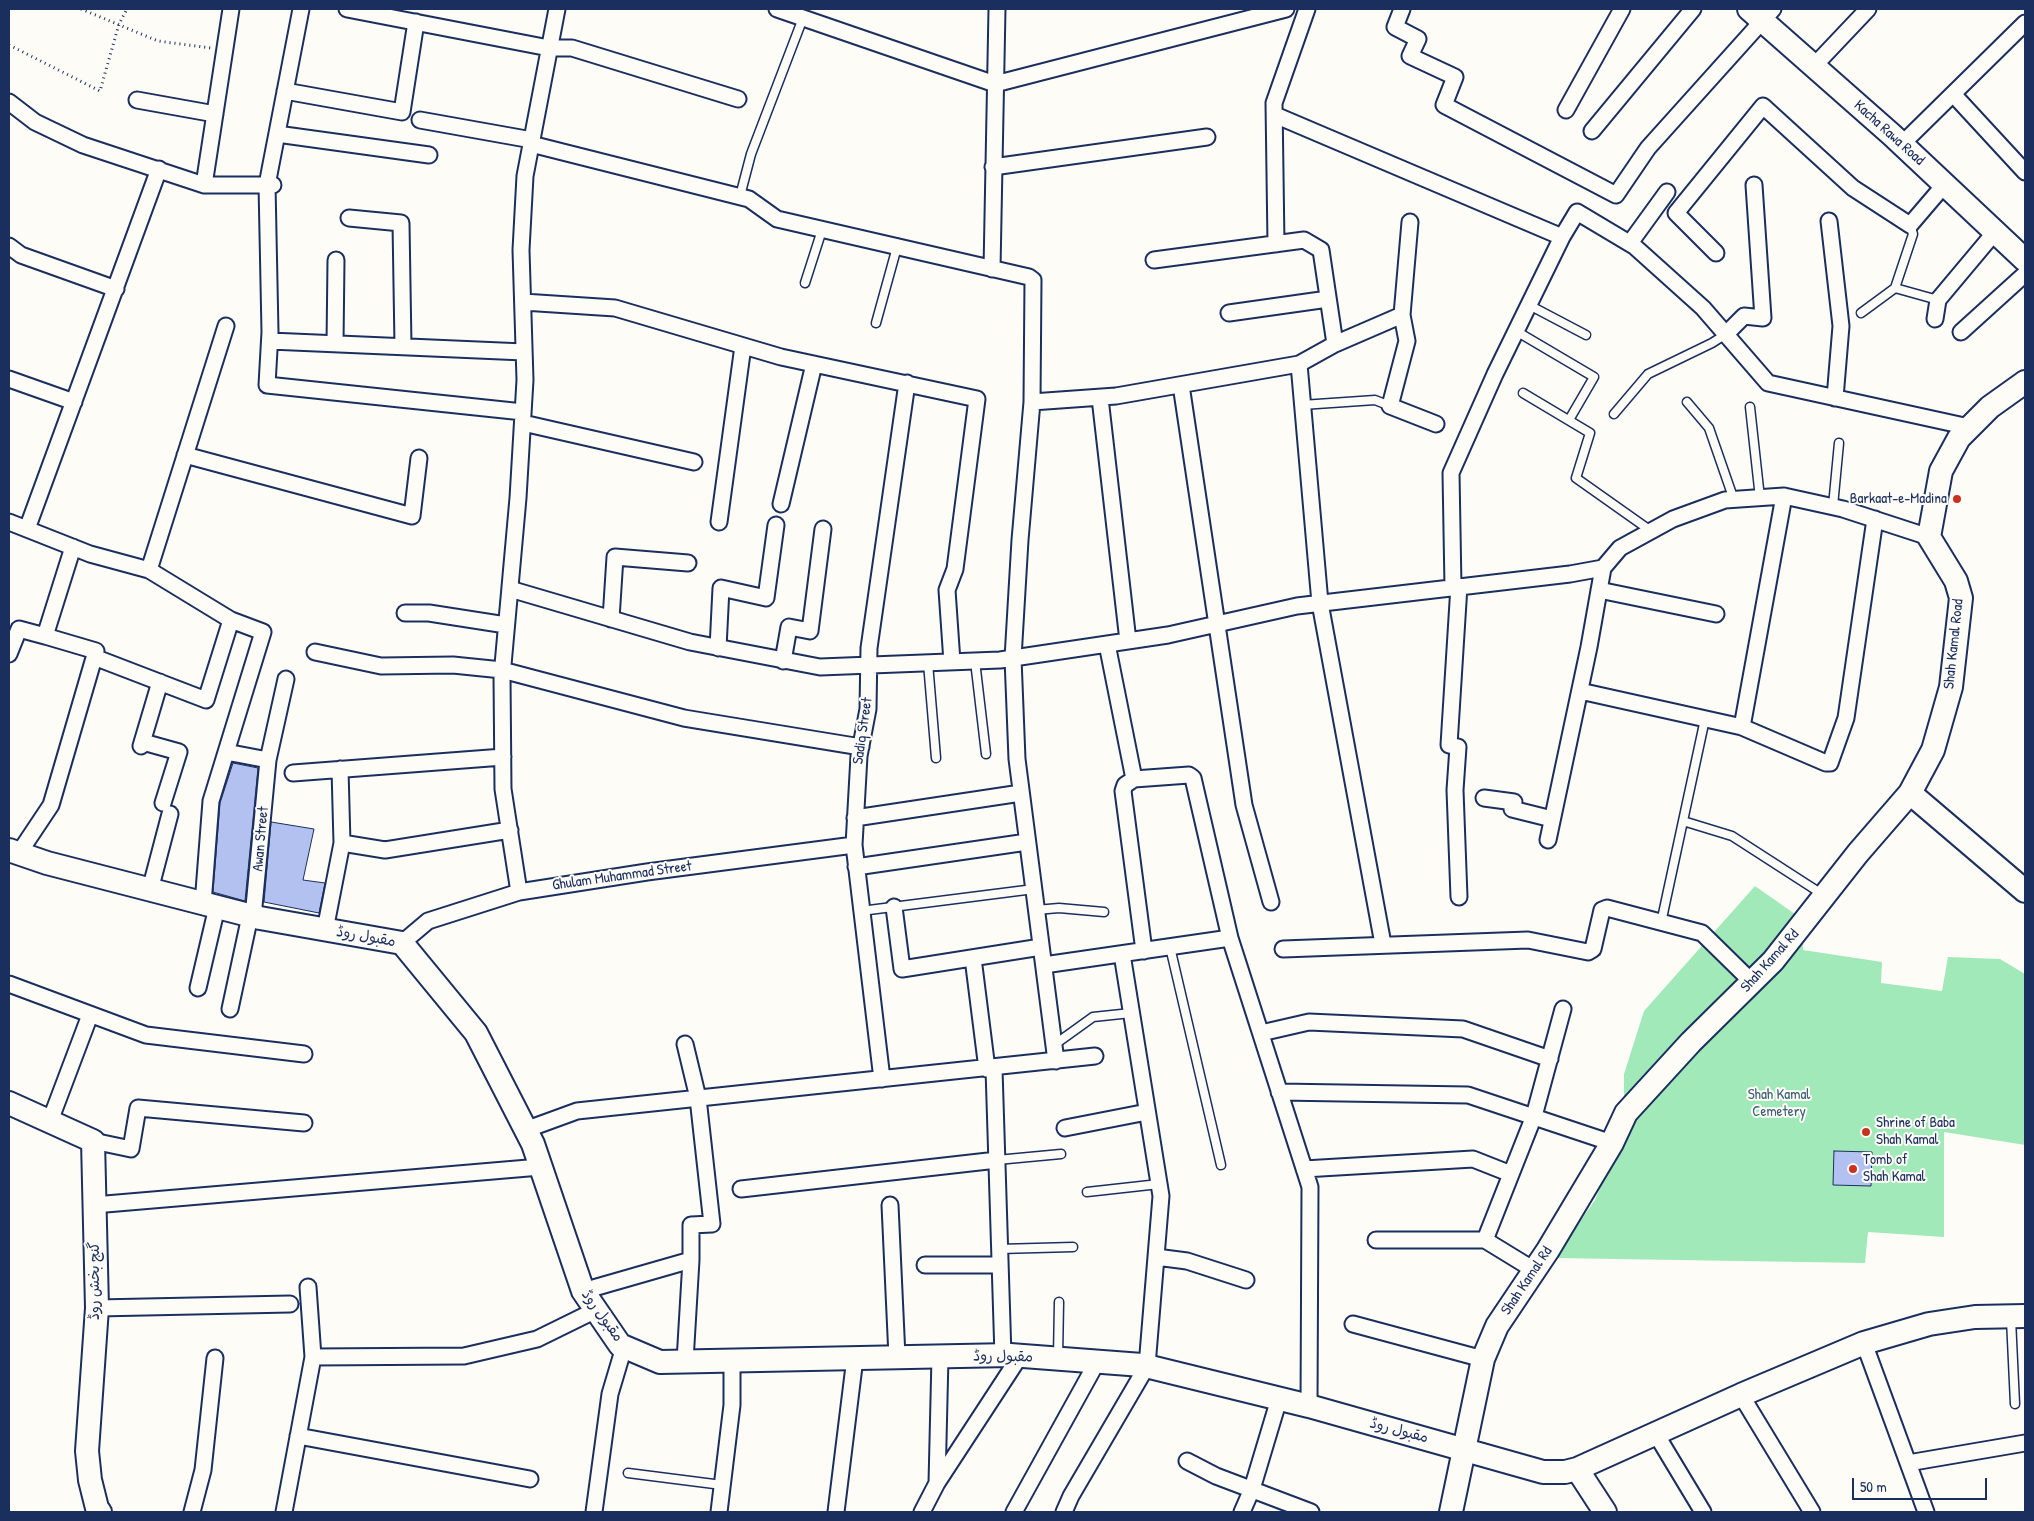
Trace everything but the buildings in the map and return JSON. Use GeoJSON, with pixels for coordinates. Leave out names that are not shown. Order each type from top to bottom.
{"type":"FeatureCollection","features":[{"type":"Feature","properties":{"kind":"street"},"geometry":{"type":"LineString","coordinates":[[204,185],[231,9]]}},
{"type":"Feature","properties":{"kind":"street"},"geometry":{"type":"LineString","coordinates":[[301,9],[277,134],[270,185],[270,341],[267,386],[523,417],[694,462]]}},
{"type":"Feature","properties":{"kind":"street"},"geometry":{"type":"LineString","coordinates":[[348,9],[549,48],[572,48],[738,98]]}},
{"type":"Feature","properties":{"kind":"street"},"geometry":{"type":"LineString","coordinates":[[519,892],[503,789],[502,670],[523,417],[524,352],[521,250],[525,176],[557,9]]}},
{"type":"Feature","properties":{"kind":"street"},"geometry":{"type":"LineString","coordinates":[[777,9],[995,84],[1286,9]]}},
{"type":"Feature","properties":{"kind":"street"},"geometry":{"type":"LineString","coordinates":[[992,269],[997,9]]}},
{"type":"Feature","properties":{"kind":"street"},"geometry":{"type":"LineString","coordinates":[[1276,244],[1274,103],[1307,9]]}},
{"type":"Feature","properties":{"kind":"street"},"geometry":{"type":"LineString","coordinates":[[1402,9],[1395,27],[1418,39],[1410,56],[1455,77],[1444,105],[1615,195],[1648,148],[1762,13]]}},
{"type":"Feature","properties":{"kind":"street"},"geometry":{"type":"LineString","coordinates":[[1566,110],[1622,9]]}},
{"type":"Feature","properties":{"kind":"street"},"geometry":{"type":"LineString","coordinates":[[1592,132],[1693,9]]}},
{"type":"Feature","properties":{"kind":"street"},"geometry":{"type":"LineString","coordinates":[[1814,66],[1868,9]]}},
{"type":"Feature","properties":{"kind":"street","name":"Kacha Rawa Road"},"geometry":{"type":"LineString","coordinates":[[1762,13],[1814,66],[1902,144],[2025,260]]}},
{"type":"Feature","properties":{"kind":"street"},"geometry":{"type":"LineString","coordinates":[[285,91],[402,112],[416,22]]}},
{"type":"Feature","properties":{"kind":"street"},"geometry":{"type":"LineString","coordinates":[[1902,144],[2025,23]]}},
{"type":"Feature","properties":{"kind":"street"},"geometry":{"type":"LineString","coordinates":[[1952,94],[2025,172]]}},
{"type":"Feature","properties":{"kind":"street"},"geometry":{"type":"LineString","coordinates":[[137,100],[214,114]]}},
{"type":"Feature","properties":{"kind":"street"},"geometry":{"type":"LineString","coordinates":[[9,102],[35,122],[82,145],[204,185],[270,185]]}},
{"type":"Feature","properties":{"kind":"street"},"geometry":{"type":"LineString","coordinates":[[1716,252],[1676,213],[1763,106],[1853,188],[1910,225],[1945,184]]}},
{"type":"Feature","properties":{"kind":"street"},"geometry":{"type":"LineString","coordinates":[[1275,115],[1562,237]]}},
{"type":"Feature","properties":{"kind":"street"},"geometry":{"type":"LineString","coordinates":[[420,120],[531,142],[740,196],[749,199],[777,220],[1029,277],[1033,280],[1032,402],[1020,540],[1014,658],[1016,759],[1056,1061]]}},
{"type":"Feature","properties":{"kind":"street"},"geometry":{"type":"LineString","coordinates":[[277,134],[429,155]]}},
{"type":"Feature","properties":{"kind":"street"},"geometry":{"type":"LineString","coordinates":[[993,167],[1207,136]]}},
{"type":"Feature","properties":{"kind":"street"},"geometry":{"type":"LineString","coordinates":[[26,529],[160,169]]}},
{"type":"Feature","properties":{"kind":"street"},"geometry":{"type":"LineString","coordinates":[[1726,334],[1744,316],[1763,318],[1754,185]]}},
{"type":"Feature","properties":{"kind":"street"},"geometry":{"type":"LineString","coordinates":[[1630,243],[1667,192]]}},
{"type":"Feature","properties":{"kind":"street"},"geometry":{"type":"LineString","coordinates":[[1459,897],[1456,790],[1458,747],[1449,744],[1456,586],[1451,473],[1528,305],[1562,237],[1577,212],[1630,243],[1703,308],[1768,383],[1969,427]]}},
{"type":"Feature","properties":{"kind":"street"},"geometry":{"type":"LineString","coordinates":[[349,218],[401,223],[403,346]]}},
{"type":"Feature","properties":{"kind":"street"},"geometry":{"type":"LineString","coordinates":[[1829,221],[1841,326],[1835,398]]}},
{"type":"Feature","properties":{"kind":"street"},"geometry":{"type":"LineString","coordinates":[[1410,222],[1402,315],[1407,341],[1390,406],[1436,424]]}},
{"type":"Feature","properties":{"kind":"street"},"geometry":{"type":"LineString","coordinates":[[1935,318],[1938,300],[1995,232]]}},
{"type":"Feature","properties":{"kind":"street"},"geometry":{"type":"LineString","coordinates":[[1154,260],[1304,240],[1321,250],[1335,344]]}},
{"type":"Feature","properties":{"kind":"street"},"geometry":{"type":"LineString","coordinates":[[9,246],[21,254],[116,289]]}},
{"type":"Feature","properties":{"kind":"street"},"geometry":{"type":"LineString","coordinates":[[335,344],[336,260]]}},
{"type":"Feature","properties":{"kind":"street"},"geometry":{"type":"LineString","coordinates":[[1961,332],[2025,274]]}},
{"type":"Feature","properties":{"kind":"street"},"geometry":{"type":"LineString","coordinates":[[1229,313],[1328,299]]}},
{"type":"Feature","properties":{"kind":"street"},"geometry":{"type":"LineString","coordinates":[[523,302],[615,308],[742,346],[814,364],[975,397],[978,401],[955,569],[947,590],[952,662]]}},
{"type":"Feature","properties":{"kind":"street"},"geometry":{"type":"LineString","coordinates":[[1032,402],[1100,398],[1299,364],[1335,344],[1402,315]]}},
{"type":"Feature","properties":{"kind":"street"},"geometry":{"type":"LineString","coordinates":[[149,570],[226,326]]}},
{"type":"Feature","properties":{"kind":"street"},"geometry":{"type":"LineString","coordinates":[[270,341],[524,352]]}},
{"type":"Feature","properties":{"kind":"street"},"geometry":{"type":"LineString","coordinates":[[719,522],[742,346]]}},
{"type":"Feature","properties":{"kind":"street"},"geometry":{"type":"LineString","coordinates":[[781,504],[814,364]]}},
{"type":"Feature","properties":{"kind":"street"},"geometry":{"type":"LineString","coordinates":[[1299,364],[1320,603],[1384,944]]}},
{"type":"Feature","properties":{"kind":"street"},"geometry":{"type":"LineString","coordinates":[[9,379],[74,402]]}},
{"type":"Feature","properties":{"kind":"street"},"geometry":{"type":"LineString","coordinates":[[1548,840],[1580,692],[1603,568],[1620,548],[1673,519],[1725,500],[1784,496],[1833,506],[1929,537],[1941,471],[1959,438],[1990,407],[2025,382]]}},
{"type":"Feature","properties":{"kind":"street","name":"Sadiq Street"},"geometry":{"type":"LineString","coordinates":[[882,1079],[856,867],[854,845],[855,818],[861,747],[868,709],[869,648],[908,383]]}},
{"type":"Feature","properties":{"kind":"street"},"geometry":{"type":"LineString","coordinates":[[1181,385],[1215,625],[1244,805],[1271,902]]}},
{"type":"Feature","properties":{"kind":"street"},"geometry":{"type":"LineString","coordinates":[[1100,398],[1128,641]]}},
{"type":"Feature","properties":{"kind":"street"},"geometry":{"type":"LineString","coordinates":[[185,455],[412,516],[419,458]]}},
{"type":"Feature","properties":{"kind":"street"},"geometry":{"type":"LineString","coordinates":[[1742,727],[1784,496]]}},
{"type":"Feature","properties":{"kind":"street"},"geometry":{"type":"LineString","coordinates":[[1580,692],[1742,727],[1826,763],[1830,763],[1846,718],[1875,519]]}},
{"type":"Feature","properties":{"kind":"street"},"geometry":{"type":"LineString","coordinates":[[9,522],[73,547],[149,570],[231,620],[263,632],[211,801],[210,905],[198,988]]}},
{"type":"Feature","properties":{"kind":"street"},"geometry":{"type":"LineString","coordinates":[[718,648],[721,588],[766,598],[776,525]]}},
{"type":"Feature","properties":{"kind":"street"},"geometry":{"type":"LineString","coordinates":[[783,661],[789,627],[810,631],[823,529]]}},
{"type":"Feature","properties":{"kind":"street","name":"Shah Kamal Road"},"geometry":{"type":"LineString","coordinates":[[1910,793],[1933,750],[1951,687],[1961,598],[1956,582],[1929,537]]}},
{"type":"Feature","properties":{"kind":"street"},"geometry":{"type":"LineString","coordinates":[[45,636],[73,547]]}},
{"type":"Feature","properties":{"kind":"street"},"geometry":{"type":"LineString","coordinates":[[611,619],[615,557],[688,563]]}},
{"type":"Feature","properties":{"kind":"street"},"geometry":{"type":"LineString","coordinates":[[510,589],[718,648],[820,667],[1014,658],[1168,636],[1320,603],[1570,574],[1603,568]]}},
{"type":"Feature","properties":{"kind":"street"},"geometry":{"type":"LineString","coordinates":[[1599,590],[1716,614]]}},
{"type":"Feature","properties":{"kind":"street"},"geometry":{"type":"LineString","coordinates":[[404,613],[429,613],[506,625]]}},
{"type":"Feature","properties":{"kind":"street"},"geometry":{"type":"LineString","coordinates":[[94,657],[206,700],[231,620]]}},
{"type":"Feature","properties":{"kind":"street"},"geometry":{"type":"LineString","coordinates":[[9,654],[14,627],[96,651],[51,805],[14,852]]}},
{"type":"Feature","properties":{"kind":"street"},"geometry":{"type":"LineString","coordinates":[[1107,644],[1134,779]]}},
{"type":"Feature","properties":{"kind":"street"},"geometry":{"type":"LineString","coordinates":[[315,652],[381,666],[453,665],[502,670],[684,718],[861,747]]}},
{"type":"Feature","properties":{"kind":"street","name":"Awan Street"},"geometry":{"type":"LineString","coordinates":[[230,1009],[252,916],[268,760],[286,680]]}},
{"type":"Feature","properties":{"kind":"street"},"geometry":{"type":"LineString","coordinates":[[150,890],[179,752],[142,744],[160,682]]}},
{"type":"Feature","properties":{"kind":"street"},"geometry":{"type":"LineString","coordinates":[[226,752],[268,760]]}},
{"type":"Feature","properties":{"kind":"street"},"geometry":{"type":"LineString","coordinates":[[293,773],[503,757]]}},
{"type":"Feature","properties":{"kind":"street"},"geometry":{"type":"LineString","coordinates":[[325,930],[342,843],[340,769]]}},
{"type":"Feature","properties":{"kind":"street"},"geometry":{"type":"LineString","coordinates":[[1144,951],[1123,791],[1125,785],[1134,779],[1188,775],[1193,778],[1230,938],[1310,1187],[1309,1406]]}},
{"type":"Feature","properties":{"kind":"street"},"geometry":{"type":"LineString","coordinates":[[855,818],[1021,793]]}},
{"type":"Feature","properties":{"kind":"street"},"geometry":{"type":"LineString","coordinates":[[1910,793],[2025,891]]}},
{"type":"Feature","properties":{"kind":"street","name":"Shah Kamal Rd"},"geometry":{"type":"LineString","coordinates":[[1465,1450],[1483,1359],[1497,1326],[1534,1270],[1612,1143],[1626,1113],[1691,1042],[1773,961],[1910,793]]}},
{"type":"Feature","properties":{"kind":"street"},"geometry":{"type":"LineString","coordinates":[[1484,798],[1514,802],[1512,809],[1552,819]]}},
{"type":"Feature","properties":{"kind":"street"},"geometry":{"type":"LineString","coordinates":[[342,843],[385,850],[510,830]]}},
{"type":"Feature","properties":{"kind":"street"},"geometry":{"type":"LineString","coordinates":[[856,867],[1027,842]]}},
{"type":"Feature","properties":{"kind":"street","name":"Ghulam Muhammad Street"},"geometry":{"type":"LineString","coordinates":[[402,943],[428,921],[519,892],[647,872],[854,845]]}},
{"type":"Feature","properties":{"kind":"street","name":"مقبول روڈ"},"geometry":{"type":"LineString","coordinates":[[14,852],[47,863],[252,916],[402,943],[476,1034],[525,1130],[540,1167],[582,1291],[620,1345],[660,1362],[1011,1356],[1147,1366],[1309,1406],[1465,1450]]}},
{"type":"Feature","properties":{"kind":"street"},"geometry":{"type":"LineString","coordinates":[[894,907],[902,969],[1041,947]]}},
{"type":"Feature","properties":{"kind":"street"},"geometry":{"type":"LineString","coordinates":[[1283,949],[1528,940],[1588,952],[1593,949],[1604,908],[1702,933],[1752,982]]}},
{"type":"Feature","properties":{"kind":"street"},"geometry":{"type":"LineString","coordinates":[[1044,965],[1230,938]]}},
{"type":"Feature","properties":{"kind":"street"},"geometry":{"type":"LineString","coordinates":[[1064,1512],[1071,1496],[1147,1366],[1161,1196],[1122,954]]}},
{"type":"Feature","properties":{"kind":"street"},"geometry":{"type":"LineString","coordinates":[[922,1512],[937,1482],[1011,1356],[1000,1265],[997,1160],[991,1069],[973,958]]}},
{"type":"Feature","properties":{"kind":"street"},"geometry":{"type":"LineString","coordinates":[[9,984],[146,1034],[304,1054]]}},
{"type":"Feature","properties":{"kind":"street"},"geometry":{"type":"LineString","coordinates":[[1485,1240],[1534,1116],[1563,1010]]}},
{"type":"Feature","properties":{"kind":"street"},"geometry":{"type":"LineString","coordinates":[[50,1121],[90,1015]]}},
{"type":"Feature","properties":{"kind":"street"},"geometry":{"type":"LineString","coordinates":[[1261,1033],[1309,1022],[1463,1029],[1550,1059]]}},
{"type":"Feature","properties":{"kind":"street"},"geometry":{"type":"LineString","coordinates":[[684,1044],[698,1098],[712,1224],[690,1224],[691,1260],[685,1361]]}},
{"type":"Feature","properties":{"kind":"street"},"geometry":{"type":"LineString","coordinates":[[525,1130],[577,1111],[991,1069],[1095,1056]]}},
{"type":"Feature","properties":{"kind":"street"},"geometry":{"type":"LineString","coordinates":[[1279,1092],[1468,1095],[1612,1143]]}},
{"type":"Feature","properties":{"kind":"street"},"geometry":{"type":"LineString","coordinates":[[9,1103],[93,1141],[131,1149],[138,1108],[304,1123]]}},
{"type":"Feature","properties":{"kind":"street"},"geometry":{"type":"LineString","coordinates":[[1065,1128],[1147,1112]]}},
{"type":"Feature","properties":{"kind":"street","name":"گنج بخش روڈ"},"geometry":{"type":"LineString","coordinates":[[93,1141],[97,1308],[87,1451],[95,1511]]}},
{"type":"Feature","properties":{"kind":"street"},"geometry":{"type":"LineString","coordinates":[[1304,1169],[1473,1158],[1511,1174]]}},
{"type":"Feature","properties":{"kind":"street"},"geometry":{"type":"LineString","coordinates":[[741,1189],[997,1160]]}},
{"type":"Feature","properties":{"kind":"street"},"geometry":{"type":"LineString","coordinates":[[94,1205],[540,1167]]}},
{"type":"Feature","properties":{"kind":"street"},"geometry":{"type":"LineString","coordinates":[[890,1205],[898,1358]]}},
{"type":"Feature","properties":{"kind":"street"},"geometry":{"type":"LineString","coordinates":[[1376,1240],[1485,1240],[1534,1270]]}},
{"type":"Feature","properties":{"kind":"street"},"geometry":{"type":"LineString","coordinates":[[1156,1257],[1187,1261],[1246,1280]]}},
{"type":"Feature","properties":{"kind":"street"},"geometry":{"type":"LineString","coordinates":[[582,1291],[691,1260]]}},
{"type":"Feature","properties":{"kind":"street"},"geometry":{"type":"LineString","coordinates":[[925,1265],[1000,1265]]}},
{"type":"Feature","properties":{"kind":"street"},"geometry":{"type":"LineString","coordinates":[[284,1512],[313,1357],[308,1287]]}},
{"type":"Feature","properties":{"kind":"street"},"geometry":{"type":"LineString","coordinates":[[97,1308],[290,1304]]}},
{"type":"Feature","properties":{"kind":"street"},"geometry":{"type":"LineString","coordinates":[[313,1357],[464,1356],[537,1339],[596,1310]]}},
{"type":"Feature","properties":{"kind":"street"},"geometry":{"type":"LineString","coordinates":[[1451,1512],[1465,1450],[1543,1472],[1577,1469],[1740,1395],[1864,1343],[1929,1324],[1975,1317],[2018,1316]]}},
{"type":"Feature","properties":{"kind":"street"},"geometry":{"type":"LineString","coordinates":[[1352,1324],[1483,1359]]}},
{"type":"Feature","properties":{"kind":"street"},"geometry":{"type":"LineString","coordinates":[[1864,1343],[1926,1512]]}},
{"type":"Feature","properties":{"kind":"street"},"geometry":{"type":"LineString","coordinates":[[594,1512],[610,1394],[624,1347]]}},
{"type":"Feature","properties":{"kind":"street"},"geometry":{"type":"LineString","coordinates":[[937,1482],[940,1357]]}},
{"type":"Feature","properties":{"kind":"street"},"geometry":{"type":"LineString","coordinates":[[192,1512],[203,1470],[215,1358]]}},
{"type":"Feature","properties":{"kind":"street"},"geometry":{"type":"LineString","coordinates":[[836,1512],[854,1358]]}},
{"type":"Feature","properties":{"kind":"street"},"geometry":{"type":"LineString","coordinates":[[719,1512],[732,1405],[732,1360]]}},
{"type":"Feature","properties":{"kind":"street"},"geometry":{"type":"LineString","coordinates":[[1014,1512],[1097,1362]]}},
{"type":"Feature","properties":{"kind":"street"},"geometry":{"type":"LineString","coordinates":[[1740,1395],[1812,1512]]}},
{"type":"Feature","properties":{"kind":"street"},"geometry":{"type":"LineString","coordinates":[[1242,1512],[1252,1489],[1279,1399]]}},
{"type":"Feature","properties":{"kind":"street"},"geometry":{"type":"LineString","coordinates":[[1656,1434],[1704,1512]]}},
{"type":"Feature","properties":{"kind":"street"},"geometry":{"type":"LineString","coordinates":[[298,1436],[530,1479]]}},
{"type":"Feature","properties":{"kind":"street"},"geometry":{"type":"LineString","coordinates":[[1908,1463],[2025,1443]]}},
{"type":"Feature","properties":{"kind":"street"},"geometry":{"type":"LineString","coordinates":[[1187,1461],[1216,1476],[1311,1512]]}},
{"type":"Feature","properties":{"kind":"street"},"geometry":{"type":"LineString","coordinates":[[1577,1469],[1605,1512]]}},
{"type":"Feature","properties":{"kind":"lane"},"geometry":{"type":"LineString","coordinates":[[740,196],[751,154],[804,18]]}},
{"type":"Feature","properties":{"kind":"lane"},"geometry":{"type":"LineString","coordinates":[[1860,313],[1895,288],[1913,234],[1910,225]]}},
{"type":"Feature","properties":{"kind":"lane"},"geometry":{"type":"LineString","coordinates":[[805,283],[822,230]]}},
{"type":"Feature","properties":{"kind":"lane"},"geometry":{"type":"LineString","coordinates":[[876,323],[897,247]]}},
{"type":"Feature","properties":{"kind":"lane"},"geometry":{"type":"LineString","coordinates":[[1895,288],[1938,300]]}},
{"type":"Feature","properties":{"kind":"lane"},"geometry":{"type":"LineString","coordinates":[[1528,305],[1586,335]]}},
{"type":"Feature","properties":{"kind":"lane"},"geometry":{"type":"LineString","coordinates":[[1516,331],[1594,377],[1569,420]]}},
{"type":"Feature","properties":{"kind":"lane"},"geometry":{"type":"LineString","coordinates":[[1614,414],[1648,374],[1712,343],[1726,334]]}},
{"type":"Feature","properties":{"kind":"lane"},"geometry":{"type":"LineString","coordinates":[[1523,393],[1590,434],[1576,478],[1651,531]]}},
{"type":"Feature","properties":{"kind":"lane"},"geometry":{"type":"LineString","coordinates":[[1302,405],[1375,400],[1390,406]]}},
{"type":"Feature","properties":{"kind":"lane"},"geometry":{"type":"LineString","coordinates":[[1687,402],[1709,428],[1734,500]]}},
{"type":"Feature","properties":{"kind":"lane"},"geometry":{"type":"LineString","coordinates":[[1750,407],[1760,498]]}},
{"type":"Feature","properties":{"kind":"lane"},"geometry":{"type":"LineString","coordinates":[[1833,506],[1839,443]]}},
{"type":"Feature","properties":{"kind":"lane"},"geometry":{"type":"LineString","coordinates":[[975,661],[986,754]]}},
{"type":"Feature","properties":{"kind":"lane"},"geometry":{"type":"LineString","coordinates":[[928,663],[936,758]]}},
{"type":"Feature","properties":{"kind":"lane"},"geometry":{"type":"LineString","coordinates":[[1661,923],[1705,719]]}},
{"type":"Feature","properties":{"kind":"lane"},"geometry":{"type":"LineString","coordinates":[[1683,821],[1732,836],[1825,896]]}},
{"type":"Feature","properties":{"kind":"lane"},"geometry":{"type":"LineString","coordinates":[[861,911],[1034,889]]}},
{"type":"Feature","properties":{"kind":"lane"},"geometry":{"type":"LineString","coordinates":[[1036,910],[1059,908],[1104,912]]}},
{"type":"Feature","properties":{"kind":"lane"},"geometry":{"type":"LineString","coordinates":[[1170,947],[1220,1165]]}},
{"type":"Feature","properties":{"kind":"lane"},"geometry":{"type":"LineString","coordinates":[[1054,1045],[1093,1017],[1131,1013]]}},
{"type":"Feature","properties":{"kind":"lane"},"geometry":{"type":"LineString","coordinates":[[997,1160],[1061,1154]]}},
{"type":"Feature","properties":{"kind":"lane"},"geometry":{"type":"LineString","coordinates":[[1087,1192],[1159,1184]]}},
{"type":"Feature","properties":{"kind":"lane"},"geometry":{"type":"LineString","coordinates":[[999,1249],[1073,1247]]}},
{"type":"Feature","properties":{"kind":"lane"},"geometry":{"type":"LineString","coordinates":[[1058,1359],[1059,1302]]}},
{"type":"Feature","properties":{"kind":"lane"},"geometry":{"type":"LineString","coordinates":[[2015,1404],[2018,1316]]}},
{"type":"Feature","properties":{"kind":"lane"},"geometry":{"type":"LineString","coordinates":[[628,1473],[722,1484]]}},
{"type":"Feature","properties":{"kind":"path"},"geometry":{"type":"LineString","coordinates":[[81,9],[158,41],[224,50]]}},
{"type":"Feature","properties":{"kind":"path"},"geometry":{"type":"LineString","coordinates":[[9,45],[100,91],[119,24],[127,9]]}},
{"type":"Feature","properties":{"kind":"green space","name":"Shah Kamal Cemetery"},"geometry":{"type":"Polygon","coordinates":[[[1755,886],[1802,919],[1803,950],[1882,962],[1881,983],[1942,991],[1948,957],[2000,959],[2025,974],[2025,1145],[1944,1132],[1944,1237],[1868,1232],[1865,1263],[1554,1258],[1595,1200],[1624,1128],[1624,1074],[1644,1011],[1755,886]]]}},
{"type":"Feature","properties":{"kind":"place","name":"Barkaat-e-Madina"},"geometry":{"type":"Point","coordinates":[1957,499]}},
{"type":"Feature","properties":{"kind":"place","name":"Shrine of Baba Shah Kamal"},"geometry":{"type":"Point","coordinates":[1866,1132]}},
{"type":"Feature","properties":{"kind":"place","name":"Tomb of Shah Kamal"},"geometry":{"type":"Point","coordinates":[1853,1169]}}]}
